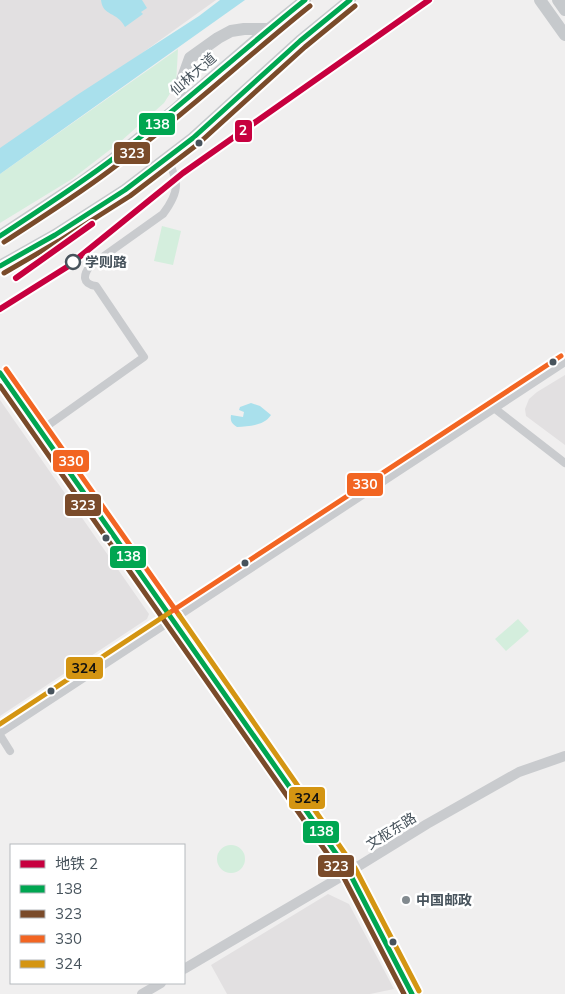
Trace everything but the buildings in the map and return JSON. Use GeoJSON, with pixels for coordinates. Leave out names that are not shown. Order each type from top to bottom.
{"type":"FeatureCollection","features":[{"type":"Feature","properties":{"kind":"main road","name":"仙林大道"},"geometry":{"type":"LineString","coordinates":[[0,236],[80,183],[184,102],[305,0]]}},
{"type":"Feature","properties":{"kind":"main road"},"geometry":{"type":"LineString","coordinates":[[0,266],[55,235],[125,190],[193,138],[300,41],[350,0]]}},
{"type":"Feature","properties":{"kind":"main road"},"geometry":{"type":"LineString","coordinates":[[540,0],[565,35]]}},
{"type":"Feature","properties":{"kind":"main road"},"geometry":{"type":"LineString","coordinates":[[558,0],[565,10]]}},
{"type":"Feature","properties":{"kind":"main road"},"geometry":{"type":"LineString","coordinates":[[184,102],[181,83],[190,58],[227,33],[244,29],[268,30]]}},
{"type":"Feature","properties":{"kind":"street"},"geometry":{"type":"LineString","coordinates":[[40,431],[144,357],[96,286],[87,282],[85,274],[90,266],[163,214],[168,207],[176,184],[168,157]]}},
{"type":"Feature","properties":{"kind":"street"},"geometry":{"type":"LineString","coordinates":[[10,751],[0,734],[565,362]]}},
{"type":"Feature","properties":{"kind":"street"},"geometry":{"type":"LineString","coordinates":[[0,373],[349,872],[412,994]]}},
{"type":"Feature","properties":{"kind":"street"},"geometry":{"type":"LineString","coordinates":[[494,408],[565,463]]}},
{"type":"Feature","properties":{"kind":"street","name":"文枢东路"},"geometry":{"type":"LineString","coordinates":[[185,968],[427,824],[519,772],[565,756]]}},
{"type":"Feature","properties":{"kind":"street"},"geometry":{"type":"LineString","coordinates":[[142,994],[159,984]]}},
{"type":"Feature","properties":{"kind":"shaded area"},"geometry":{"type":"Polygon","coordinates":[[[0,0],[216,0],[0,155],[0,0]]]}},
{"type":"Feature","properties":{"kind":"shaded area"},"geometry":{"type":"Polygon","coordinates":[[[565,375],[565,445],[526,416],[525,409],[529,399],[537,392],[565,375]]]}},
{"type":"Feature","properties":{"kind":"shaded area"},"geometry":{"type":"Polygon","coordinates":[[[0,400],[149,614],[147,619],[0,716],[0,400]]]}},
{"type":"Feature","properties":{"kind":"shaded area"},"geometry":{"type":"Polygon","coordinates":[[[328,894],[349,904],[394,989],[370,994],[227,994],[211,965],[328,894]]]}},
{"type":"Feature","properties":{"kind":"green space"},"geometry":{"type":"Polygon","coordinates":[[[178,49],[176,84],[164,103],[120,142],[72,179],[0,223],[0,174],[178,49]]]}},
{"type":"Feature","properties":{"kind":"green space"},"geometry":{"type":"Polygon","coordinates":[[[162,226],[181,231],[173,265],[154,261],[162,226]]]}},
{"type":"Feature","properties":{"kind":"green space"},"geometry":{"type":"Polygon","coordinates":[[[518,619],[529,631],[506,651],[495,639],[518,619]]]}},
{"type":"Feature","properties":{"kind":"green space"},"geometry":{"type":"Polygon","coordinates":[[[231,845],[241,849],[245,859],[241,869],[231,873],[221,869],[217,859],[221,849],[231,845]]]}},
{"type":"Feature","properties":{"kind":"water"},"geometry":{"type":"Polygon","coordinates":[[[101,0],[142,0],[147,8],[141,12],[143,14],[125,27],[118,18],[104,9],[101,0]]]}},
{"type":"Feature","properties":{"kind":"water"},"geometry":{"type":"Polygon","coordinates":[[[220,0],[245,0],[0,174],[0,148],[77,95],[199,16],[220,0]]]}},
{"type":"Feature","properties":{"kind":"water"},"geometry":{"type":"Polygon","coordinates":[[[251,403],[260,406],[271,415],[268,419],[251,426],[237,427],[234,425],[231,415],[243,417],[244,412],[239,410],[240,407],[251,403]]]}},
{"type":"Feature","properties":{"kind":"metro line","name":"2"},"geometry":{"type":"LineString","coordinates":[[0,309],[67,267],[183,173],[429,0]]}},
{"type":"Feature","properties":{"kind":"metro line","name":"2"},"geometry":{"type":"LineString","coordinates":[[16,278],[92,224]]}},
{"type":"Feature","properties":{"kind":"transit line","name":"138"},"geometry":{"type":"LineString","coordinates":[[0,236],[114,158],[305,0]]}},
{"type":"Feature","properties":{"kind":"transit line","name":"138"},"geometry":{"type":"LineString","coordinates":[[0,266],[55,235],[125,190],[193,138],[300,41],[350,0]]}},
{"type":"Feature","properties":{"kind":"transit line","name":"323"},"geometry":{"type":"LineString","coordinates":[[4,242],[90,185],[142,146],[310,6]]}},
{"type":"Feature","properties":{"kind":"transit line","name":"323"},"geometry":{"type":"LineString","coordinates":[[4,273],[130,196],[198,144],[305,47],[355,6]]}},
{"type":"Feature","properties":{"kind":"transit line","name":"330"},"geometry":{"type":"LineString","coordinates":[[169,613],[561,356]]}},
{"type":"Feature","properties":{"kind":"transit line","name":"330"},"geometry":{"type":"LineString","coordinates":[[6,369],[179,615]]}},
{"type":"Feature","properties":{"kind":"transit line","name":"138"},"geometry":{"type":"LineString","coordinates":[[0,373],[349,872],[412,994]]}},
{"type":"Feature","properties":{"kind":"transit line","name":"323"},"geometry":{"type":"LineString","coordinates":[[0,386],[343,876],[404,994]]}},
{"type":"Feature","properties":{"kind":"transit line","name":"324"},"geometry":{"type":"LineString","coordinates":[[0,724],[169,613]]}},
{"type":"Feature","properties":{"kind":"transit line","name":"324"},"geometry":{"type":"LineString","coordinates":[[179,615],[355,868],[419,991]]}},
{"type":"Feature","properties":{"kind":"place","name":"学则路"},"geometry":{"type":"Point","coordinates":[73,262]}},
{"type":"Feature","properties":{"kind":"place","name":"中国邮政"},"geometry":{"type":"Point","coordinates":[406,900]}}]}
